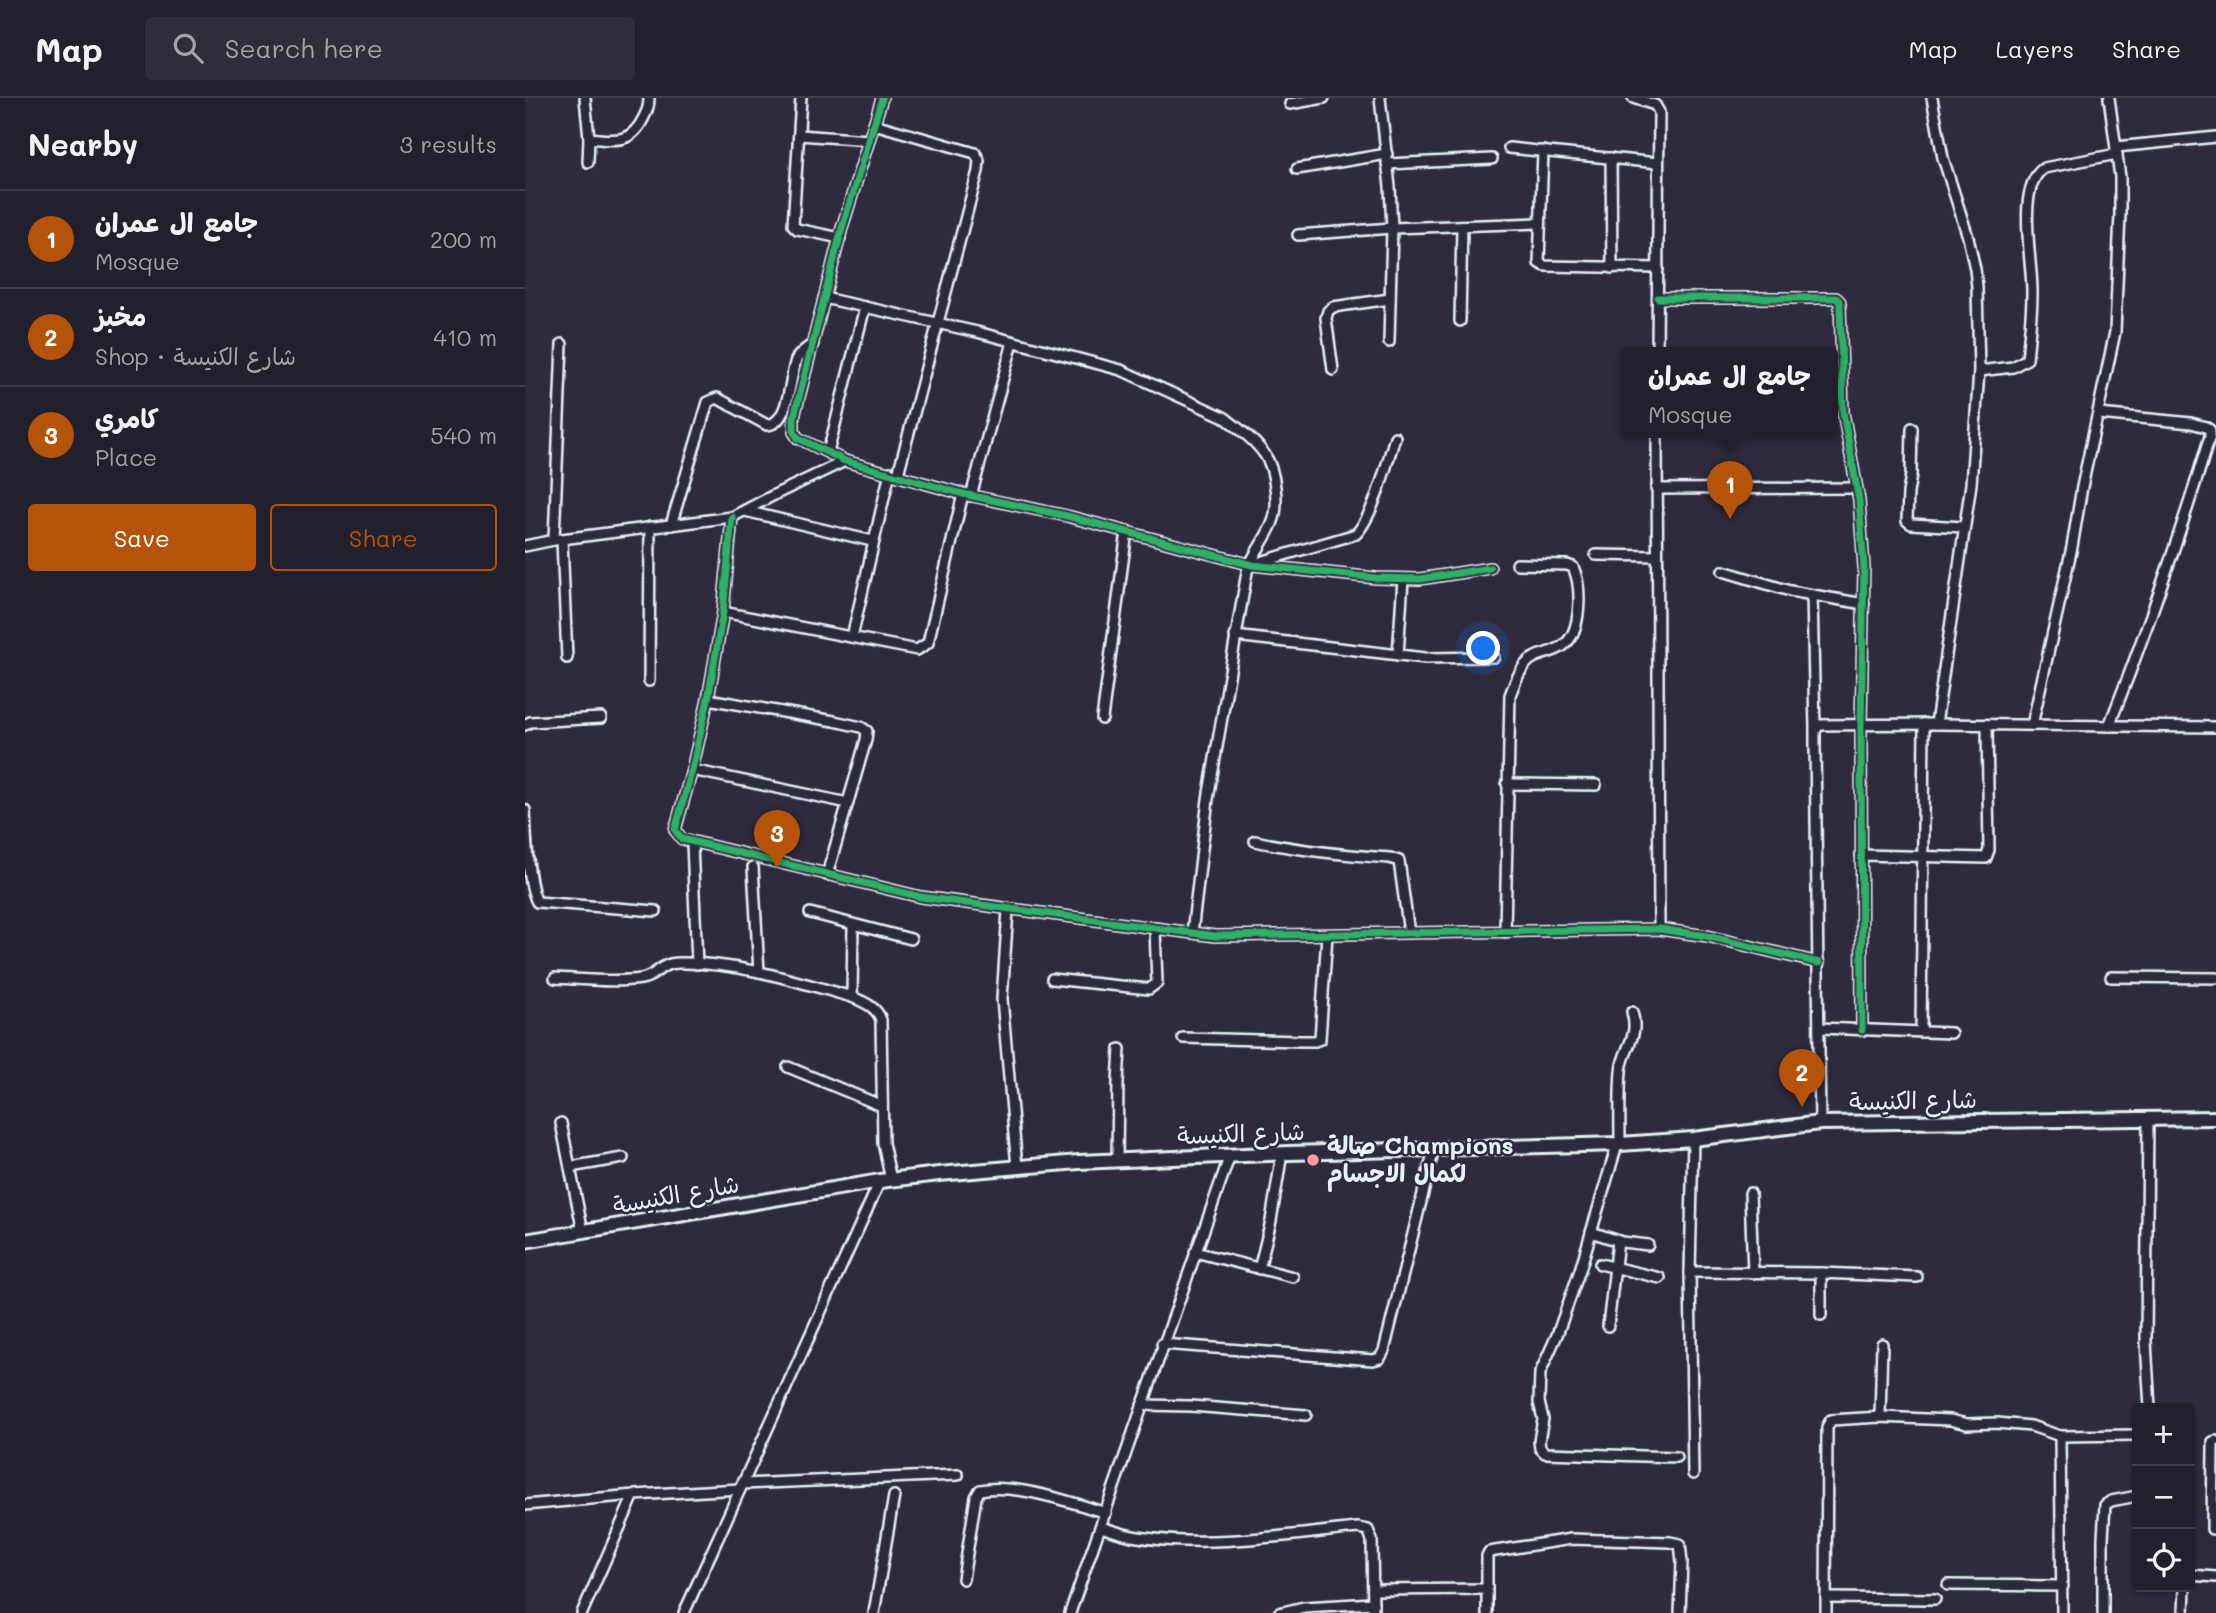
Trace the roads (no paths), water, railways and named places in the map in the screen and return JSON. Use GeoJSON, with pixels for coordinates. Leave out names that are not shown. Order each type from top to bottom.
{"type":"FeatureCollection","features":[{"type":"Feature","properties":{"kind":"main road","name":"شارع الكنيسة"},"geometry":{"type":"LineString","coordinates":[[525,1241],[885,1181],[1017,1167],[1282,1153],[1619,1144],[1693,1139],[1820,1123],[2216,1118]]}},
{"type":"Feature","properties":{"kind":"street"},"geometry":{"type":"LineString","coordinates":[[585,98],[589,138],[587,162]]}},
{"type":"Feature","properties":{"kind":"street"},"geometry":{"type":"LineString","coordinates":[[589,138],[621,140],[637,130],[649,108],[649,98]]}},
{"type":"Feature","properties":{"kind":"street"},"geometry":{"type":"LineString","coordinates":[[801,98],[793,225],[797,229],[839,238]]}},
{"type":"Feature","properties":{"kind":"street"},"geometry":{"type":"LineString","coordinates":[[882,98],[839,238],[824,298],[795,417],[794,432],[798,438],[845,461],[967,495],[1127,531],[1250,564],[1403,579],[1445,576],[1490,568]]}},
{"type":"Feature","properties":{"kind":"street"},"geometry":{"type":"LineString","coordinates":[[1290,104],[1324,98]]}},
{"type":"Feature","properties":{"kind":"street"},"geometry":{"type":"LineString","coordinates":[[1380,98],[1392,228],[1389,342]]}},
{"type":"Feature","properties":{"kind":"street"},"geometry":{"type":"LineString","coordinates":[[1633,98],[1654,105],[1659,112],[1657,347]]}},
{"type":"Feature","properties":{"kind":"street"},"geometry":{"type":"LineString","coordinates":[[1932,98],[1943,158],[1968,237],[1975,269],[1979,370],[1972,471],[1936,724]]}},
{"type":"Feature","properties":{"kind":"street"},"geometry":{"type":"LineString","coordinates":[[2032,725],[2072,547],[2115,332],[2120,214],[2117,150],[2109,98]]}},
{"type":"Feature","properties":{"kind":"street"},"geometry":{"type":"LineString","coordinates":[[852,637],[872,541],[939,324],[979,160],[975,153],[874,124]]}},
{"type":"Feature","properties":{"kind":"street"},"geometry":{"type":"LineString","coordinates":[[799,135],[869,140]]}},
{"type":"Feature","properties":{"kind":"street"},"geometry":{"type":"LineString","coordinates":[[1979,370],[2013,367],[2027,359],[2032,292],[2026,216],[2030,192],[2039,172],[2044,168],[2117,150],[2216,138]]}},
{"type":"Feature","properties":{"kind":"street"},"geometry":{"type":"LineString","coordinates":[[1509,148],[1658,163]]}},
{"type":"Feature","properties":{"kind":"street"},"geometry":{"type":"LineString","coordinates":[[1543,151],[1539,263],[1545,267],[1658,268]]}},
{"type":"Feature","properties":{"kind":"street"},"geometry":{"type":"LineString","coordinates":[[1611,158],[1612,268]]}},
{"type":"Feature","properties":{"kind":"street"},"geometry":{"type":"LineString","coordinates":[[1297,169],[1387,159],[1492,159]]}},
{"type":"Feature","properties":{"kind":"street"},"geometry":{"type":"LineString","coordinates":[[1298,235],[1392,228],[1540,223]]}},
{"type":"Feature","properties":{"kind":"street"},"geometry":{"type":"LineString","coordinates":[[1460,321],[1462,226]]}},
{"type":"Feature","properties":{"kind":"street"},"geometry":{"type":"LineString","coordinates":[[824,298],[1121,370],[1224,417],[1267,459],[1277,509],[1273,524],[1250,564],[1235,636],[1208,799],[1192,933]]}},
{"type":"Feature","properties":{"kind":"street"},"geometry":{"type":"LineString","coordinates":[[1658,298],[1836,298],[1840,302],[1838,347]]}},
{"type":"Feature","properties":{"kind":"street"},"geometry":{"type":"LineString","coordinates":[[1333,370],[1328,310],[1390,299]]}},
{"type":"Feature","properties":{"kind":"street"},"geometry":{"type":"LineString","coordinates":[[828,452],[865,307]]}},
{"type":"Feature","properties":{"kind":"street"},"geometry":{"type":"LineString","coordinates":[[723,612],[917,650],[928,642],[967,495],[1013,342]]}},
{"type":"Feature","properties":{"kind":"street"},"geometry":{"type":"LineString","coordinates":[[562,344],[558,540],[567,658]]}},
{"type":"Feature","properties":{"kind":"street"},"geometry":{"type":"LineString","coordinates":[[671,525],[708,402],[717,398],[767,425],[773,424],[784,410],[797,357],[813,344]]}},
{"type":"Feature","properties":{"kind":"street"},"geometry":{"type":"LineString","coordinates":[[1838,374],[1856,488],[1864,567],[1861,725],[1862,1030]]}},
{"type":"Feature","properties":{"kind":"street"},"geometry":{"type":"LineString","coordinates":[[2099,414],[2206,426],[2210,430],[2182,529],[2141,647],[2109,726]]}},
{"type":"Feature","properties":{"kind":"street"},"geometry":{"type":"LineString","coordinates":[[1912,428],[1907,521],[1911,524],[1965,527]]}},
{"type":"Feature","properties":{"kind":"street"},"geometry":{"type":"LineString","coordinates":[[1250,564],[1356,534],[1363,527],[1395,437]]}},
{"type":"Feature","properties":{"kind":"street"},"geometry":{"type":"LineString","coordinates":[[1657,438],[1660,929]]}},
{"type":"Feature","properties":{"kind":"street"},"geometry":{"type":"LineString","coordinates":[[525,546],[732,517],[845,461]]}},
{"type":"Feature","properties":{"kind":"street"},"geometry":{"type":"LineString","coordinates":[[1656,489],[1856,488]]}},
{"type":"Feature","properties":{"kind":"street"},"geometry":{"type":"LineString","coordinates":[[745,511],[872,541]]}},
{"type":"Feature","properties":{"kind":"street"},"geometry":{"type":"LineString","coordinates":[[732,517],[723,612],[708,699],[675,830],[679,837],[921,897],[1215,936],[1660,929],[1707,936],[1819,963]]}},
{"type":"Feature","properties":{"kind":"street"},"geometry":{"type":"LineString","coordinates":[[649,681],[650,527]]}},
{"type":"Feature","properties":{"kind":"street"},"geometry":{"type":"LineString","coordinates":[[1102,719],[1127,531]]}},
{"type":"Feature","properties":{"kind":"street"},"geometry":{"type":"LineString","coordinates":[[1596,555],[1656,556]]}},
{"type":"Feature","properties":{"kind":"street"},"geometry":{"type":"LineString","coordinates":[[1505,932],[1510,695],[1525,665],[1534,657],[1562,647],[1570,638],[1578,615],[1578,582],[1573,567],[1517,564]]}},
{"type":"Feature","properties":{"kind":"street"},"geometry":{"type":"LineString","coordinates":[[1723,572],[1812,595],[1864,604]]}},
{"type":"Feature","properties":{"kind":"street"},"geometry":{"type":"LineString","coordinates":[[1398,655],[1403,579]]}},
{"type":"Feature","properties":{"kind":"street"},"geometry":{"type":"LineString","coordinates":[[1812,595],[1820,1123]]}},
{"type":"Feature","properties":{"kind":"street"},"geometry":{"type":"LineString","coordinates":[[1235,636],[1425,658],[1494,657]]}},
{"type":"Feature","properties":{"kind":"street"},"geometry":{"type":"LineString","coordinates":[[708,699],[834,721],[867,731],[827,875]]}},
{"type":"Feature","properties":{"kind":"street"},"geometry":{"type":"LineString","coordinates":[[525,725],[530,722],[601,718]]}},
{"type":"Feature","properties":{"kind":"street"},"geometry":{"type":"LineString","coordinates":[[1815,731],[1819,726],[1924,724],[2216,727]]}},
{"type":"Feature","properties":{"kind":"street"},"geometry":{"type":"LineString","coordinates":[[1921,1032],[1924,724]]}},
{"type":"Feature","properties":{"kind":"street"},"geometry":{"type":"LineString","coordinates":[[1861,855],[1981,859],[1988,855],[1987,724]]}},
{"type":"Feature","properties":{"kind":"street"},"geometry":{"type":"LineString","coordinates":[[692,770],[848,803]]}},
{"type":"Feature","properties":{"kind":"street"},"geometry":{"type":"LineString","coordinates":[[1507,784],[1596,785]]}},
{"type":"Feature","properties":{"kind":"street"},"geometry":{"type":"LineString","coordinates":[[525,810],[526,853],[537,902],[656,911]]}},
{"type":"Feature","properties":{"kind":"street"},"geometry":{"type":"LineString","coordinates":[[1255,841],[1318,853],[1390,858],[1399,861],[1409,933]]}},
{"type":"Feature","properties":{"kind":"street"},"geometry":{"type":"LineString","coordinates":[[692,842],[697,964]]}},
{"type":"Feature","properties":{"kind":"street"},"geometry":{"type":"LineString","coordinates":[[753,867],[759,971]]}},
{"type":"Feature","properties":{"kind":"street"},"geometry":{"type":"LineString","coordinates":[[1008,910],[1002,999],[1017,1167]]}},
{"type":"Feature","properties":{"kind":"street"},"geometry":{"type":"LineString","coordinates":[[810,913],[911,939]]}},
{"type":"Feature","properties":{"kind":"street"},"geometry":{"type":"LineString","coordinates":[[852,997],[853,925]]}},
{"type":"Feature","properties":{"kind":"street"},"geometry":{"type":"LineString","coordinates":[[1052,979],[1149,989],[1155,986],[1157,978],[1155,928]]}},
{"type":"Feature","properties":{"kind":"street"},"geometry":{"type":"LineString","coordinates":[[1183,1038],[1302,1041],[1320,1039],[1327,935]]}},
{"type":"Feature","properties":{"kind":"street"},"geometry":{"type":"LineString","coordinates":[[555,978],[644,979],[663,965],[679,963],[759,971],[852,997],[870,1006],[880,1016],[885,1181],[684,1613]]}},
{"type":"Feature","properties":{"kind":"street"},"geometry":{"type":"LineString","coordinates":[[2111,977],[2216,978]]}},
{"type":"Feature","properties":{"kind":"street"},"geometry":{"type":"LineString","coordinates":[[1632,1012],[1635,1021],[1633,1038],[1623,1060],[1621,1074],[1619,1144],[1557,1335],[1541,1373],[1539,1402],[1543,1419],[1539,1441],[1540,1448],[1545,1453],[1675,1457]]}},
{"type":"Feature","properties":{"kind":"street"},"geometry":{"type":"LineString","coordinates":[[1819,1028],[1951,1033]]}},
{"type":"Feature","properties":{"kind":"street"},"geometry":{"type":"LineString","coordinates":[[1117,1160],[1120,1049]]}},
{"type":"Feature","properties":{"kind":"street"},"geometry":{"type":"LineString","coordinates":[[788,1067],[883,1106]]}},
{"type":"Feature","properties":{"kind":"street"},"geometry":{"type":"LineString","coordinates":[[2148,1119],[2146,1342],[2150,1403]]}},
{"type":"Feature","properties":{"kind":"street"},"geometry":{"type":"LineString","coordinates":[[561,1123],[583,1231]]}},
{"type":"Feature","properties":{"kind":"street"},"geometry":{"type":"LineString","coordinates":[[1693,1139],[1690,1272],[1693,1474]]}},
{"type":"Feature","properties":{"kind":"street"},"geometry":{"type":"LineString","coordinates":[[1162,1344],[1373,1360],[1380,1358],[1384,1351],[1434,1149]]}},
{"type":"Feature","properties":{"kind":"street"},"geometry":{"type":"LineString","coordinates":[[1259,1269],[1271,1221],[1282,1153]]}},
{"type":"Feature","properties":{"kind":"street"},"geometry":{"type":"LineString","coordinates":[[1070,1613],[1230,1155]]}},
{"type":"Feature","properties":{"kind":"street"},"geometry":{"type":"LineString","coordinates":[[570,1167],[623,1158]]}},
{"type":"Feature","properties":{"kind":"street"},"geometry":{"type":"LineString","coordinates":[[1750,1193],[1753,1273]]}},
{"type":"Feature","properties":{"kind":"street"},"geometry":{"type":"LineString","coordinates":[[1591,1232],[1618,1241],[1648,1245]]}},
{"type":"Feature","properties":{"kind":"street"},"geometry":{"type":"LineString","coordinates":[[1608,1326],[1618,1241]]}},
{"type":"Feature","properties":{"kind":"street"},"geometry":{"type":"LineString","coordinates":[[1195,1252],[1293,1277]]}},
{"type":"Feature","properties":{"kind":"street"},"geometry":{"type":"LineString","coordinates":[[1601,1264],[1660,1278]]}},
{"type":"Feature","properties":{"kind":"street"},"geometry":{"type":"LineString","coordinates":[[1690,1272],[1917,1277]]}},
{"type":"Feature","properties":{"kind":"street"},"geometry":{"type":"LineString","coordinates":[[1821,1273],[1821,1315]]}},
{"type":"Feature","properties":{"kind":"street"},"geometry":{"type":"LineString","coordinates":[[1880,1417],[1882,1344]]}},
{"type":"Feature","properties":{"kind":"street"},"geometry":{"type":"LineString","coordinates":[[1142,1405],[1306,1415]]}},
{"type":"Feature","properties":{"kind":"street"},"geometry":{"type":"LineString","coordinates":[[1826,1613],[1827,1427],[1831,1420],[1880,1417],[1951,1420],[1967,1424],[2031,1426],[2060,1436],[2132,1435]]}},
{"type":"Feature","properties":{"kind":"street"},"geometry":{"type":"LineString","coordinates":[[2060,1436],[2062,1613]]}},
{"type":"Feature","properties":{"kind":"street"},"geometry":{"type":"LineString","coordinates":[[2212,1530],[2213,1442],[2216,1441]]}},
{"type":"Feature","properties":{"kind":"street"},"geometry":{"type":"LineString","coordinates":[[525,1505],[741,1486],[958,1475]]}},
{"type":"Feature","properties":{"kind":"street"},"geometry":{"type":"LineString","coordinates":[[963,1579],[979,1490],[999,1488],[1036,1494],[1106,1513]]}},
{"type":"Feature","properties":{"kind":"street"},"geometry":{"type":"LineString","coordinates":[[582,1613],[634,1495]]}},
{"type":"Feature","properties":{"kind":"street"},"geometry":{"type":"LineString","coordinates":[[874,1613],[894,1496]]}},
{"type":"Feature","properties":{"kind":"street"},"geometry":{"type":"LineString","coordinates":[[2103,1613],[2105,1505],[2111,1501],[2132,1497]]}},
{"type":"Feature","properties":{"kind":"street"},"geometry":{"type":"LineString","coordinates":[[1101,1527],[1135,1537],[1185,1541],[1240,1539],[1358,1528],[1368,1530],[1372,1540],[1373,1608],[1304,1607],[1279,1613]]}},
{"type":"Feature","properties":{"kind":"street"},"geometry":{"type":"LineString","coordinates":[[1487,1613],[1489,1552],[1571,1539],[1680,1544],[1680,1613]]}},
{"type":"Feature","properties":{"kind":"street"},"geometry":{"type":"LineString","coordinates":[[2195,1575],[2216,1577]]}},
{"type":"Feature","properties":{"kind":"street"},"geometry":{"type":"LineString","coordinates":[[1948,1585],[2063,1586]]}},
{"type":"Feature","properties":{"kind":"street"},"geometry":{"type":"LineString","coordinates":[[1373,1590],[1486,1589]]}},
{"type":"Feature","properties":{"kind":"street"},"geometry":{"type":"LineString","coordinates":[[2184,1613],[2185,1592]]}},
{"type":"Feature","properties":{"kind":"street"},"geometry":{"type":"LineString","coordinates":[[1826,1598],[1935,1599]]}},
{"type":"Feature","properties":{"kind":"place","name":"جامع ال عمران"},"geometry":{"type":"Point","coordinates":[1730,519]}},
{"type":"Feature","properties":{"kind":"place","name":"كامري"},"geometry":{"type":"Point","coordinates":[777,868]}},
{"type":"Feature","properties":{"kind":"place","name":"مخبز"},"geometry":{"type":"Point","coordinates":[1802,1107]}},
{"type":"Feature","properties":{"kind":"place","name":"صالة Champions لكمال الاجسام"},"geometry":{"type":"Point","coordinates":[1313,1160]}}]}
